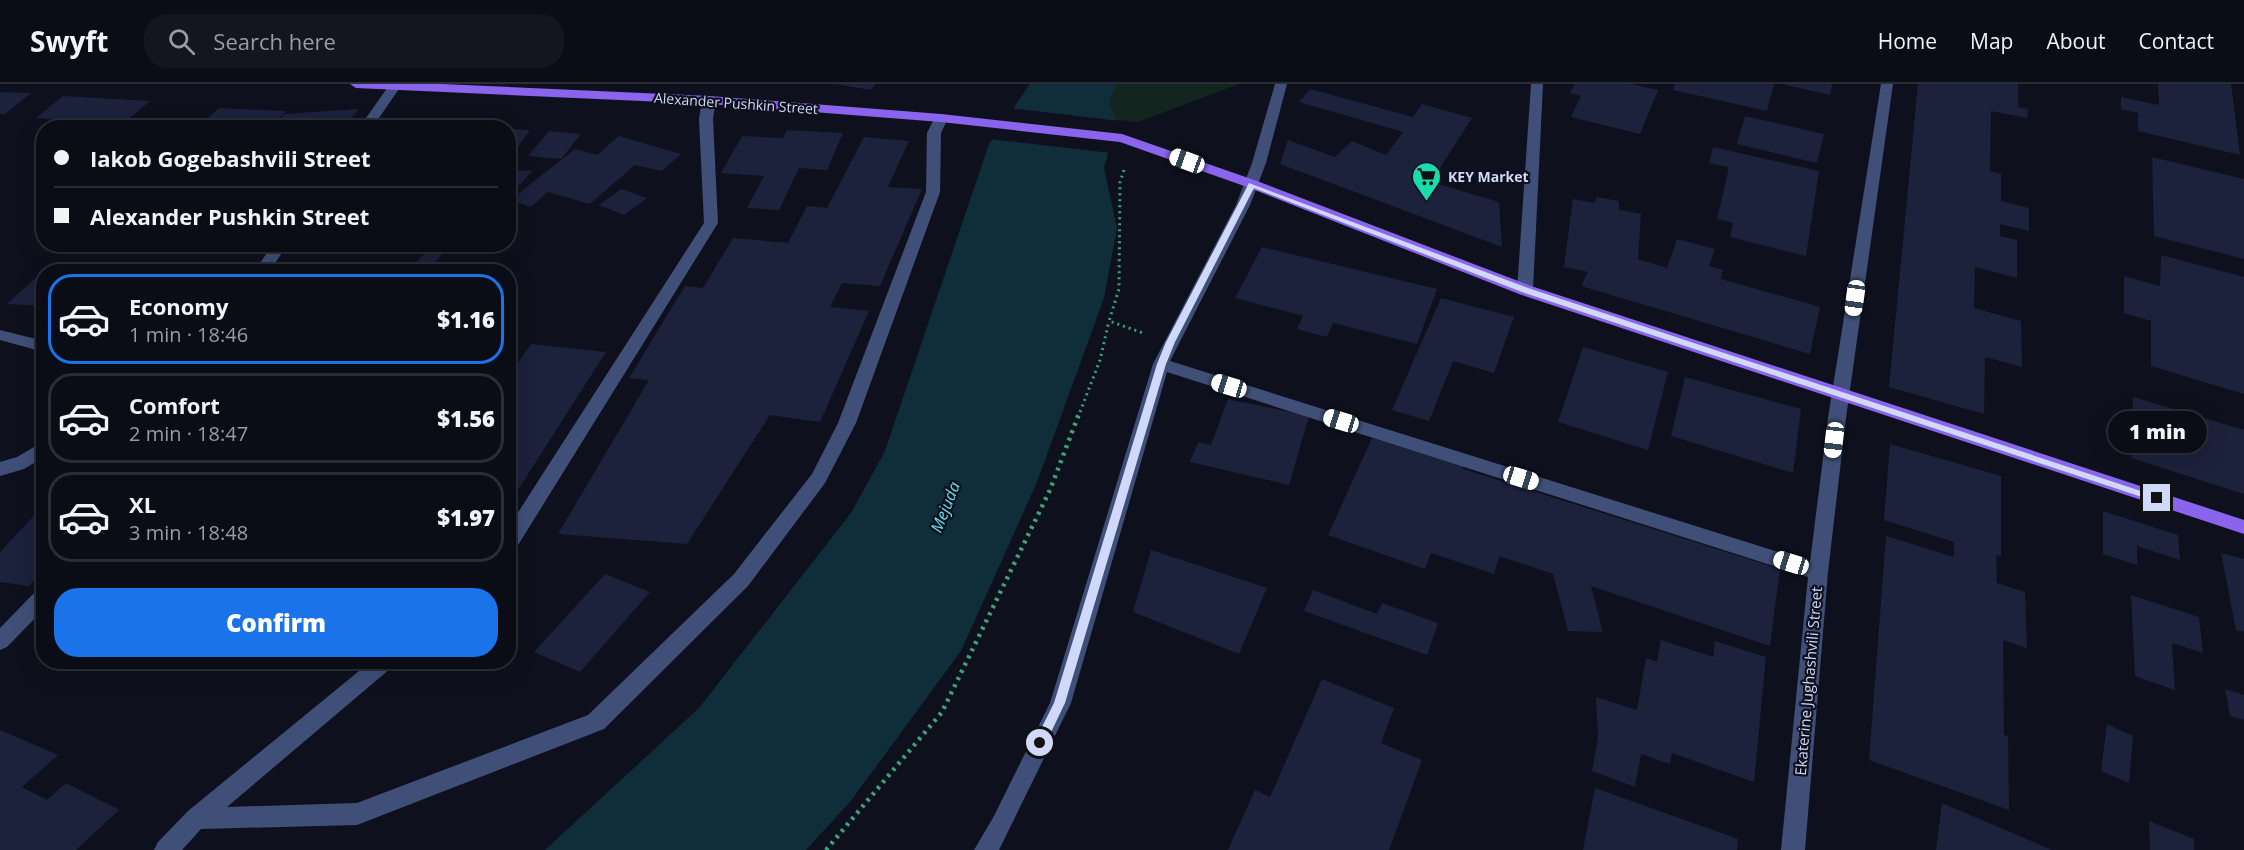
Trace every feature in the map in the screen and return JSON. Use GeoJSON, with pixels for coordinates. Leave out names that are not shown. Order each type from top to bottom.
{"type":"FeatureCollection","features":[{"type":"Feature","properties":{"kind":"main road","name":"Alexander Pushkin Street"},"geometry":{"type":"LineString","coordinates":[[356,84],[709,100],[972,121],[1122,138],[1252,184]]}},
{"type":"Feature","properties":{"kind":"main road"},"geometry":{"type":"LineString","coordinates":[[1252,184],[1525,290],[2244,527]]}},
{"type":"Feature","properties":{"kind":"street"},"geometry":{"type":"LineString","coordinates":[[986,850],[1002,824],[1060,703],[1161,364],[1170,342],[1252,184],[1281,84]]}},
{"type":"Feature","properties":{"kind":"street"},"geometry":{"type":"LineString","coordinates":[[1525,290],[1537,84]]}},
{"type":"Feature","properties":{"kind":"street","name":"Ekaterine Jughashvili Street"},"geometry":{"type":"LineString","coordinates":[[1793,850],[1818,572],[1841,393],[1887,84]]}},
{"type":"Feature","properties":{"kind":"street"},"geometry":{"type":"LineString","coordinates":[[371,120],[395,86]]}},
{"type":"Feature","properties":{"kind":"street"},"geometry":{"type":"LineString","coordinates":[[516,532],[711,223],[706,119],[709,100]]}},
{"type":"Feature","properties":{"kind":"street"},"geometry":{"type":"LineString","coordinates":[[196,819],[357,814],[596,722],[741,580],[819,478],[847,423],[933,192],[934,133],[941,118]]}},
{"type":"Feature","properties":{"kind":"street"},"geometry":{"type":"LineString","coordinates":[[0,335],[36,345]]}},
{"type":"Feature","properties":{"kind":"street"},"geometry":{"type":"LineString","coordinates":[[1161,364],[1818,572]]}},
{"type":"Feature","properties":{"kind":"street"},"geometry":{"type":"LineString","coordinates":[[0,469],[9,469],[36,453]]}},
{"type":"Feature","properties":{"kind":"street"},"geometry":{"type":"LineString","coordinates":[[0,641],[36,604]]}},
{"type":"Feature","properties":{"kind":"street"},"geometry":{"type":"LineString","coordinates":[[166,850],[196,819],[376,669]]}},
{"type":"Feature","properties":{"kind":"path"},"geometry":{"type":"LineString","coordinates":[[826,850],[942,712],[1050,490],[1100,360],[1119,289],[1120,182],[1126,164]]}},
{"type":"Feature","properties":{"kind":"path"},"geometry":{"type":"LineString","coordinates":[[1109,321],[1170,342]]}},
{"type":"Feature","properties":{"kind":"green space"},"geometry":{"type":"Polygon","coordinates":[[[1117,84],[1239,84],[1138,122],[1117,120],[1109,102],[1117,84]]]}},
{"type":"Feature","properties":{"kind":"water","name":"Mejuda"},"geometry":{"type":"Polygon","coordinates":[[[1030,84],[1117,84],[1109,102],[1117,120],[1104,168],[1117,228],[1104,298],[1037,482],[961,651],[850,802],[806,850],[545,850],[699,708],[851,513],[885,451],[989,144],[1030,84]]]}},
{"type":"Feature","properties":{"kind":"pier"},"geometry":{"type":"Polygon","coordinates":[[[1010,108],[1120,121],[1111,153],[989,139],[1010,108]]]}},
{"type":"Feature","properties":{"kind":"building"},"geometry":{"type":"Polygon","coordinates":[[[835,84],[875,84],[871,90],[835,84]]]}},
{"type":"Feature","properties":{"kind":"building"},"geometry":{"type":"Polygon","coordinates":[[[1575,84],[1631,84],[1658,90],[1640,134],[1571,117],[1581,96],[1570,93],[1575,84]]]}},
{"type":"Feature","properties":{"kind":"building"},"geometry":{"type":"Polygon","coordinates":[[[1675,84],[1774,84],[1767,111],[1673,90],[1675,84]]]}},
{"type":"Feature","properties":{"kind":"building"},"geometry":{"type":"Polygon","coordinates":[[[1782,84],[1832,84],[1830,95],[1782,84]]]}},
{"type":"Feature","properties":{"kind":"building"},"geometry":{"type":"Polygon","coordinates":[[[1918,84],[2018,84],[2018,107],[2028,109],[2027,118],[1991,111],[1990,171],[2001,174],[2001,201],[2029,208],[2029,231],[2000,224],[2000,236],[2017,240],[2017,278],[1975,267],[1974,308],[2021,321],[2022,367],[1985,357],[1984,414],[1889,387],[1918,84]]]}},
{"type":"Feature","properties":{"kind":"building"},"geometry":{"type":"Polygon","coordinates":[[[2158,84],[2231,84],[2240,155],[2138,131],[2138,113],[2121,109],[2121,97],[2159,105],[2158,84]]]}},
{"type":"Feature","properties":{"kind":"building"},"geometry":{"type":"Polygon","coordinates":[[[1310,89],[1413,117],[1422,104],[1472,118],[1431,182],[1499,202],[1502,247],[1280,164],[1288,140],[1335,157],[1352,141],[1386,155],[1403,132],[1299,102],[1310,89]]]}},
{"type":"Feature","properties":{"kind":"building"},"geometry":{"type":"Polygon","coordinates":[[[0,92],[31,93],[5,114],[0,114],[0,92]]]}},
{"type":"Feature","properties":{"kind":"building"},"geometry":{"type":"Polygon","coordinates":[[[63,96],[150,101],[128,120],[36,118],[63,96]]]}},
{"type":"Feature","properties":{"kind":"building"},"geometry":{"type":"Polygon","coordinates":[[[219,108],[286,111],[277,120],[206,120],[219,108]]]}},
{"type":"Feature","properties":{"kind":"building"},"geometry":{"type":"Polygon","coordinates":[[[359,109],[350,120],[279,120],[284,114],[359,109]]]}},
{"type":"Feature","properties":{"kind":"building"},"geometry":{"type":"Polygon","coordinates":[[[1745,116],[1824,134],[1817,163],[1737,144],[1745,116]]]}},
{"type":"Feature","properties":{"kind":"building"},"geometry":{"type":"Polygon","coordinates":[[[516,129],[530,130],[516,150],[516,129]]]}},
{"type":"Feature","properties":{"kind":"building"},"geometry":{"type":"Polygon","coordinates":[[[787,130],[843,133],[827,170],[799,168],[779,210],[747,208],[764,176],[721,173],[742,136],[783,138],[787,130]]]}},
{"type":"Feature","properties":{"kind":"building"},"geometry":{"type":"Polygon","coordinates":[[[549,131],[581,134],[561,159],[528,156],[549,131]]]}},
{"type":"Feature","properties":{"kind":"building"},"geometry":{"type":"Polygon","coordinates":[[[619,136],[681,154],[662,171],[635,165],[590,204],[548,192],[531,207],[516,202],[516,195],[575,149],[597,155],[619,136]]]}},
{"type":"Feature","properties":{"kind":"building"},"geometry":{"type":"Polygon","coordinates":[[[864,137],[909,141],[888,187],[922,189],[880,286],[842,283],[830,307],[869,311],[820,422],[770,415],[687,544],[558,534],[649,380],[629,378],[685,286],[703,288],[733,238],[788,243],[807,206],[827,208],[864,137]]]}},
{"type":"Feature","properties":{"kind":"building"},"geometry":{"type":"Polygon","coordinates":[[[1713,147],[1819,171],[1806,256],[1730,237],[1733,223],[1717,219],[1729,167],[1709,163],[1713,147]]]}},
{"type":"Feature","properties":{"kind":"building"},"geometry":{"type":"Polygon","coordinates":[[[2152,157],[2244,179],[2244,259],[2154,236],[2152,157]]]}},
{"type":"Feature","properties":{"kind":"building"},"geometry":{"type":"Polygon","coordinates":[[[516,170],[532,171],[520,185],[516,185],[516,170]]]}},
{"type":"Feature","properties":{"kind":"building"},"geometry":{"type":"Polygon","coordinates":[[[621,189],[647,198],[624,215],[599,205],[621,189]]]}},
{"type":"Feature","properties":{"kind":"building"},"geometry":{"type":"Polygon","coordinates":[[[1596,197],[1619,201],[1619,210],[1641,214],[1638,259],[1667,268],[1677,239],[1715,249],[1709,266],[1723,270],[1721,279],[1820,307],[1810,354],[1581,286],[1588,272],[1564,267],[1573,199],[1595,203],[1596,197]]]}},
{"type":"Feature","properties":{"kind":"building"},"geometry":{"type":"Polygon","coordinates":[[[1262,247],[1437,289],[1417,344],[1333,323],[1327,337],[1297,329],[1303,316],[1235,298],[1262,247]]]}},
{"type":"Feature","properties":{"kind":"building"},"geometry":{"type":"Polygon","coordinates":[[[426,252],[444,252],[433,264],[414,264],[426,252]]]}},
{"type":"Feature","properties":{"kind":"building"},"geometry":{"type":"Polygon","coordinates":[[[2161,255],[2244,277],[2244,394],[2151,366],[2151,321],[2124,313],[2124,276],[2160,286],[2161,255]]]}},
{"type":"Feature","properties":{"kind":"building"},"geometry":{"type":"Polygon","coordinates":[[[36,277],[36,306],[7,304],[36,277]]]}},
{"type":"Feature","properties":{"kind":"building"},"geometry":{"type":"Polygon","coordinates":[[[1441,298],[1514,317],[1494,373],[1453,361],[1429,421],[1392,410],[1441,298]]]}},
{"type":"Feature","properties":{"kind":"building"},"geometry":{"type":"Polygon","coordinates":[[[531,344],[606,352],[516,493],[516,366],[531,344]]]}},
{"type":"Feature","properties":{"kind":"building"},"geometry":{"type":"Polygon","coordinates":[[[1583,347],[1668,372],[1648,450],[1558,422],[1583,347]]]}},
{"type":"Feature","properties":{"kind":"building"},"geometry":{"type":"Polygon","coordinates":[[[1685,377],[1801,409],[1793,473],[1671,436],[1685,377]]]}},
{"type":"Feature","properties":{"kind":"building"},"geometry":{"type":"Polygon","coordinates":[[[2133,397],[2244,430],[2244,494],[2131,458],[2133,397]]]}},
{"type":"Feature","properties":{"kind":"building"},"geometry":{"type":"Polygon","coordinates":[[[1228,399],[1309,416],[1289,485],[1190,462],[1198,442],[1211,445],[1228,399]]]}},
{"type":"Feature","properties":{"kind":"building"},"geometry":{"type":"Polygon","coordinates":[[[1372,438],[1780,569],[1770,646],[1591,586],[1603,632],[1568,631],[1553,574],[1499,556],[1494,574],[1431,553],[1425,569],[1328,535],[1372,438]]]}},
{"type":"Feature","properties":{"kind":"building"},"geometry":{"type":"Polygon","coordinates":[[[1890,444],[2001,476],[2001,556],[1996,555],[1997,583],[2025,592],[2027,648],[2003,640],[2004,735],[2008,736],[2009,810],[1869,760],[1886,536],[1954,557],[1954,542],[1884,520],[1890,444]]]}},
{"type":"Feature","properties":{"kind":"building"},"geometry":{"type":"Polygon","coordinates":[[[2103,511],[2178,535],[2180,560],[2137,546],[2137,565],[2103,554],[2103,511]]]}},
{"type":"Feature","properties":{"kind":"building"},"geometry":{"type":"Polygon","coordinates":[[[36,514],[36,578],[29,586],[0,582],[0,552],[36,514]]]}},
{"type":"Feature","properties":{"kind":"building"},"geometry":{"type":"Polygon","coordinates":[[[1151,550],[1267,588],[1239,654],[1133,612],[1151,550]]]}},
{"type":"Feature","properties":{"kind":"building"},"geometry":{"type":"Polygon","coordinates":[[[2221,553],[2244,559],[2244,632],[2236,630],[2221,553]]]}},
{"type":"Feature","properties":{"kind":"building"},"geometry":{"type":"Polygon","coordinates":[[[605,574],[650,592],[580,672],[534,652],[605,574]]]}},
{"type":"Feature","properties":{"kind":"building"},"geometry":{"type":"Polygon","coordinates":[[[1313,590],[1377,614],[1382,603],[1438,623],[1427,655],[1304,611],[1313,590]]]}},
{"type":"Feature","properties":{"kind":"building"},"geometry":{"type":"Polygon","coordinates":[[[2131,595],[2199,617],[2203,653],[2172,643],[2175,690],[2135,676],[2131,595]]]}},
{"type":"Feature","properties":{"kind":"building"},"geometry":{"type":"Polygon","coordinates":[[[1661,640],[1713,657],[1715,641],[1766,657],[1754,782],[1672,753],[1670,764],[1641,754],[1635,787],[1592,771],[1598,738],[1596,697],[1637,710],[1646,658],[1657,662],[1661,640]]]}},
{"type":"Feature","properties":{"kind":"building"},"geometry":{"type":"Polygon","coordinates":[[[1322,679],[1394,708],[1381,743],[1422,760],[1389,850],[1228,850],[1255,790],[1270,797],[1322,679]]]}},
{"type":"Feature","properties":{"kind":"building"},"geometry":{"type":"Polygon","coordinates":[[[2225,689],[2244,695],[2244,720],[2230,716],[2225,689]]]}},
{"type":"Feature","properties":{"kind":"building"},"geometry":{"type":"Polygon","coordinates":[[[2107,724],[2133,736],[2129,783],[2101,771],[2107,724]]]}},
{"type":"Feature","properties":{"kind":"building"},"geometry":{"type":"Polygon","coordinates":[[[0,730],[58,755],[22,787],[47,800],[66,783],[119,810],[76,850],[0,850],[0,730]]]}},
{"type":"Feature","properties":{"kind":"building"},"geometry":{"type":"Polygon","coordinates":[[[1595,788],[1738,839],[1737,850],[1583,850],[1595,788]]]}},
{"type":"Feature","properties":{"kind":"building"},"geometry":{"type":"Polygon","coordinates":[[[1942,803],[2052,850],[1936,850],[1942,803]]]}},
{"type":"Feature","properties":{"kind":"building"},"geometry":{"type":"Polygon","coordinates":[[[2149,821],[2194,839],[2194,850],[2150,850],[2149,821]]]}},
{"type":"Feature","properties":{"kind":"place","name":"KEY Market"},"geometry":{"type":"Point","coordinates":[1427,202]}},
{"type":"Feature","properties":{"kind":"route"},"geometry":{"type":"LineString","coordinates":[[1040,743],[1060,703],[1161,364],[1170,342],[1252,184],[1525,290],[2157,498]]}}]}
